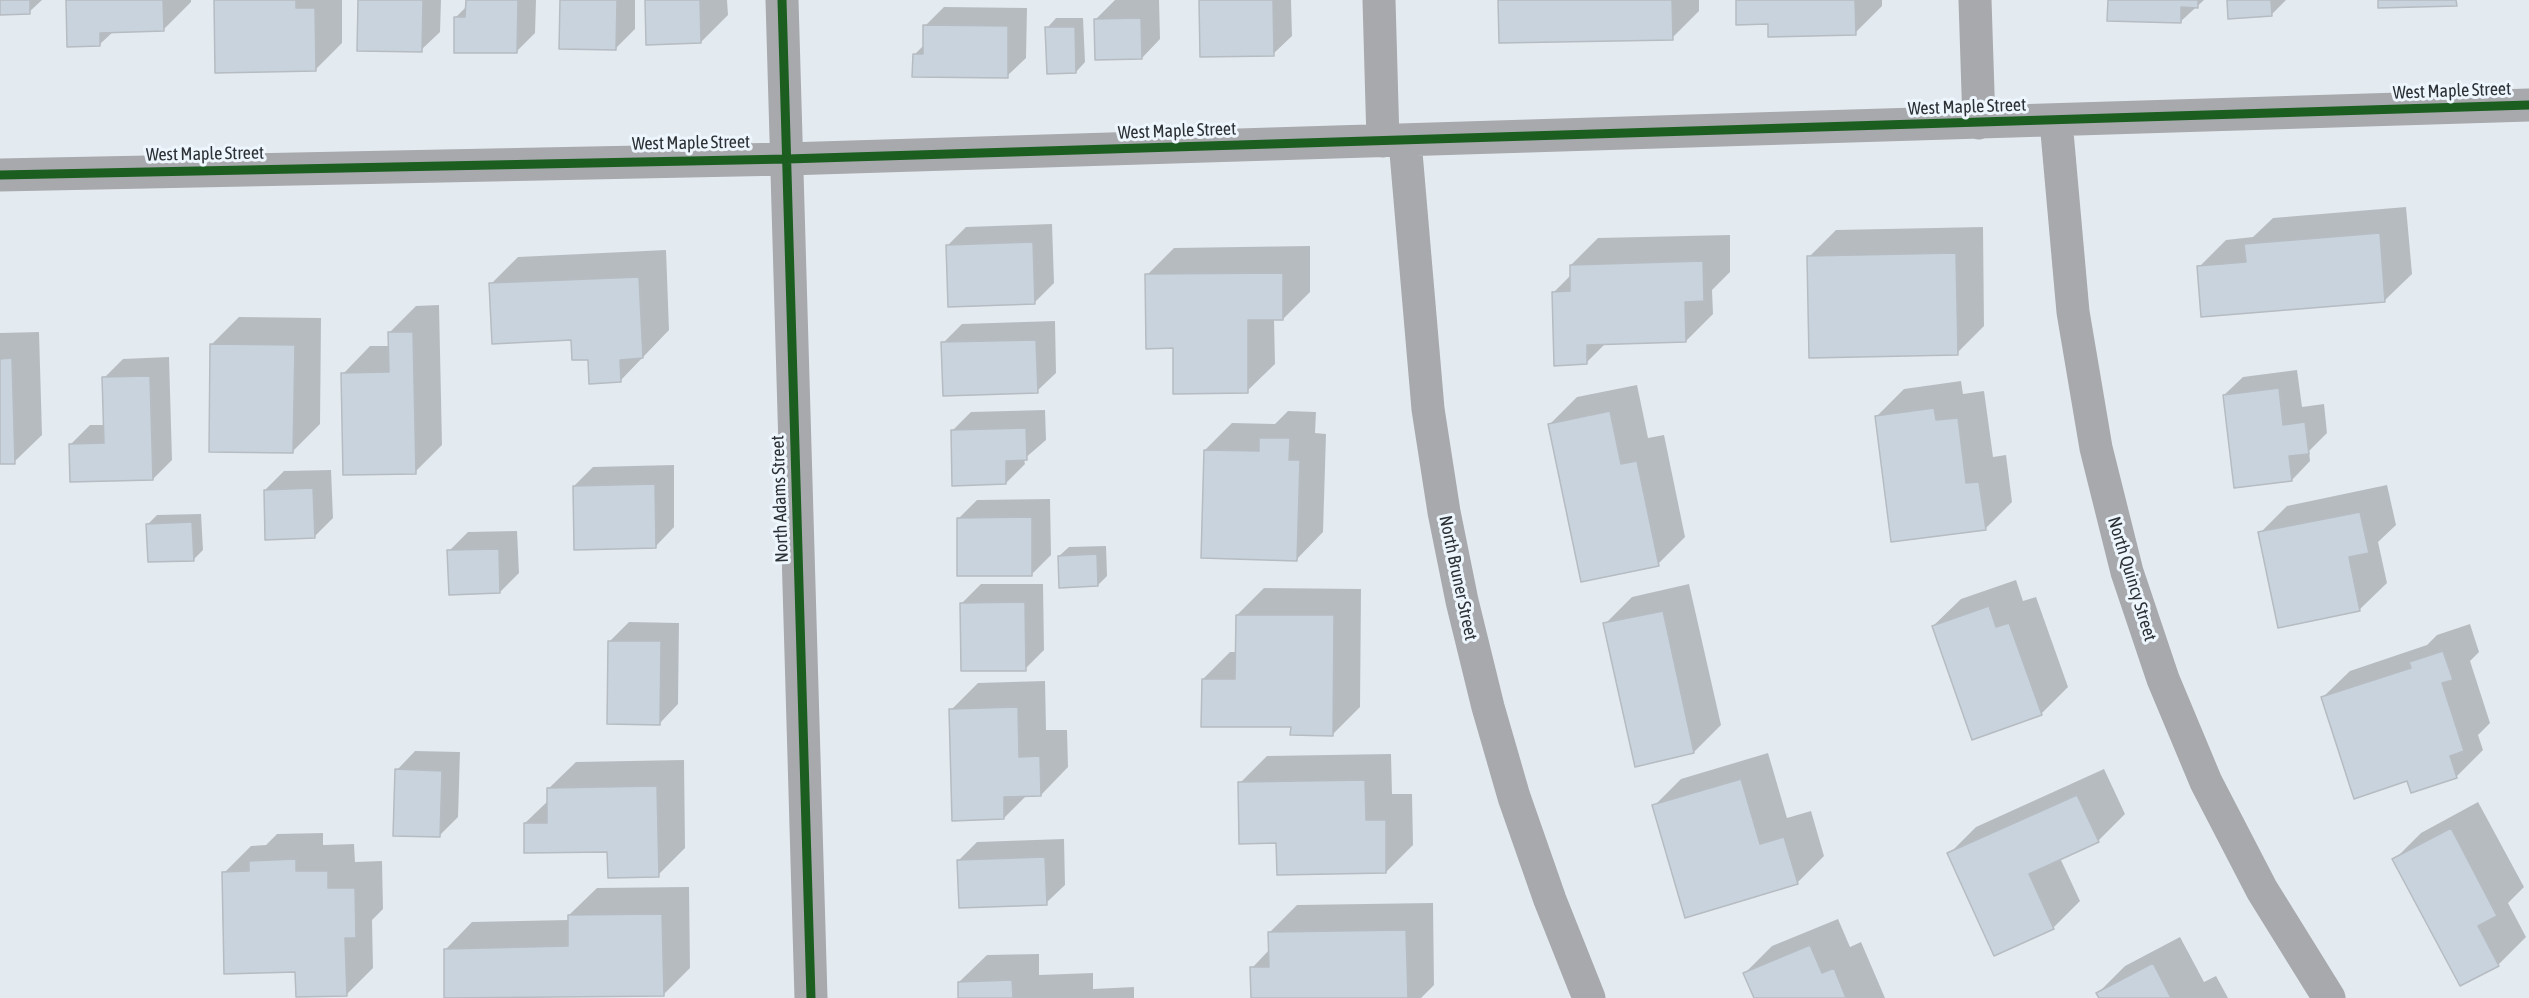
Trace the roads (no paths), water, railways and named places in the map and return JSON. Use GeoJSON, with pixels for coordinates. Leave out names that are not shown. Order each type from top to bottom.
{"type":"FeatureCollection","features":[{"type":"Feature","properties":{"kind":"street","name":"North Adams Street"},"geometry":{"type":"LineString","coordinates":[[782,0],[812,998]]}},
{"type":"Feature","properties":{"kind":"street","name":"North Bruner Street"},"geometry":{"type":"LineString","coordinates":[[1379,0],[1394,141],[1428,409],[1444,512],[1462,601],[1488,707],[1514,797],[1550,900],[1589,998]]}},
{"type":"Feature","properties":{"kind":"street"},"geometry":{"type":"LineString","coordinates":[[1975,0],[1979,123]]}},
{"type":"Feature","properties":{"kind":"street","name":"West Maple Street"},"geometry":{"type":"LineString","coordinates":[[0,176],[787,159],[2529,105]]}},
{"type":"Feature","properties":{"kind":"street","name":"North Quincy Street"},"geometry":{"type":"LineString","coordinates":[[2056,121],[2073,312],[2096,448],[2127,572],[2163,679],[2206,782],[2262,890],[2329,998]]}}]}
